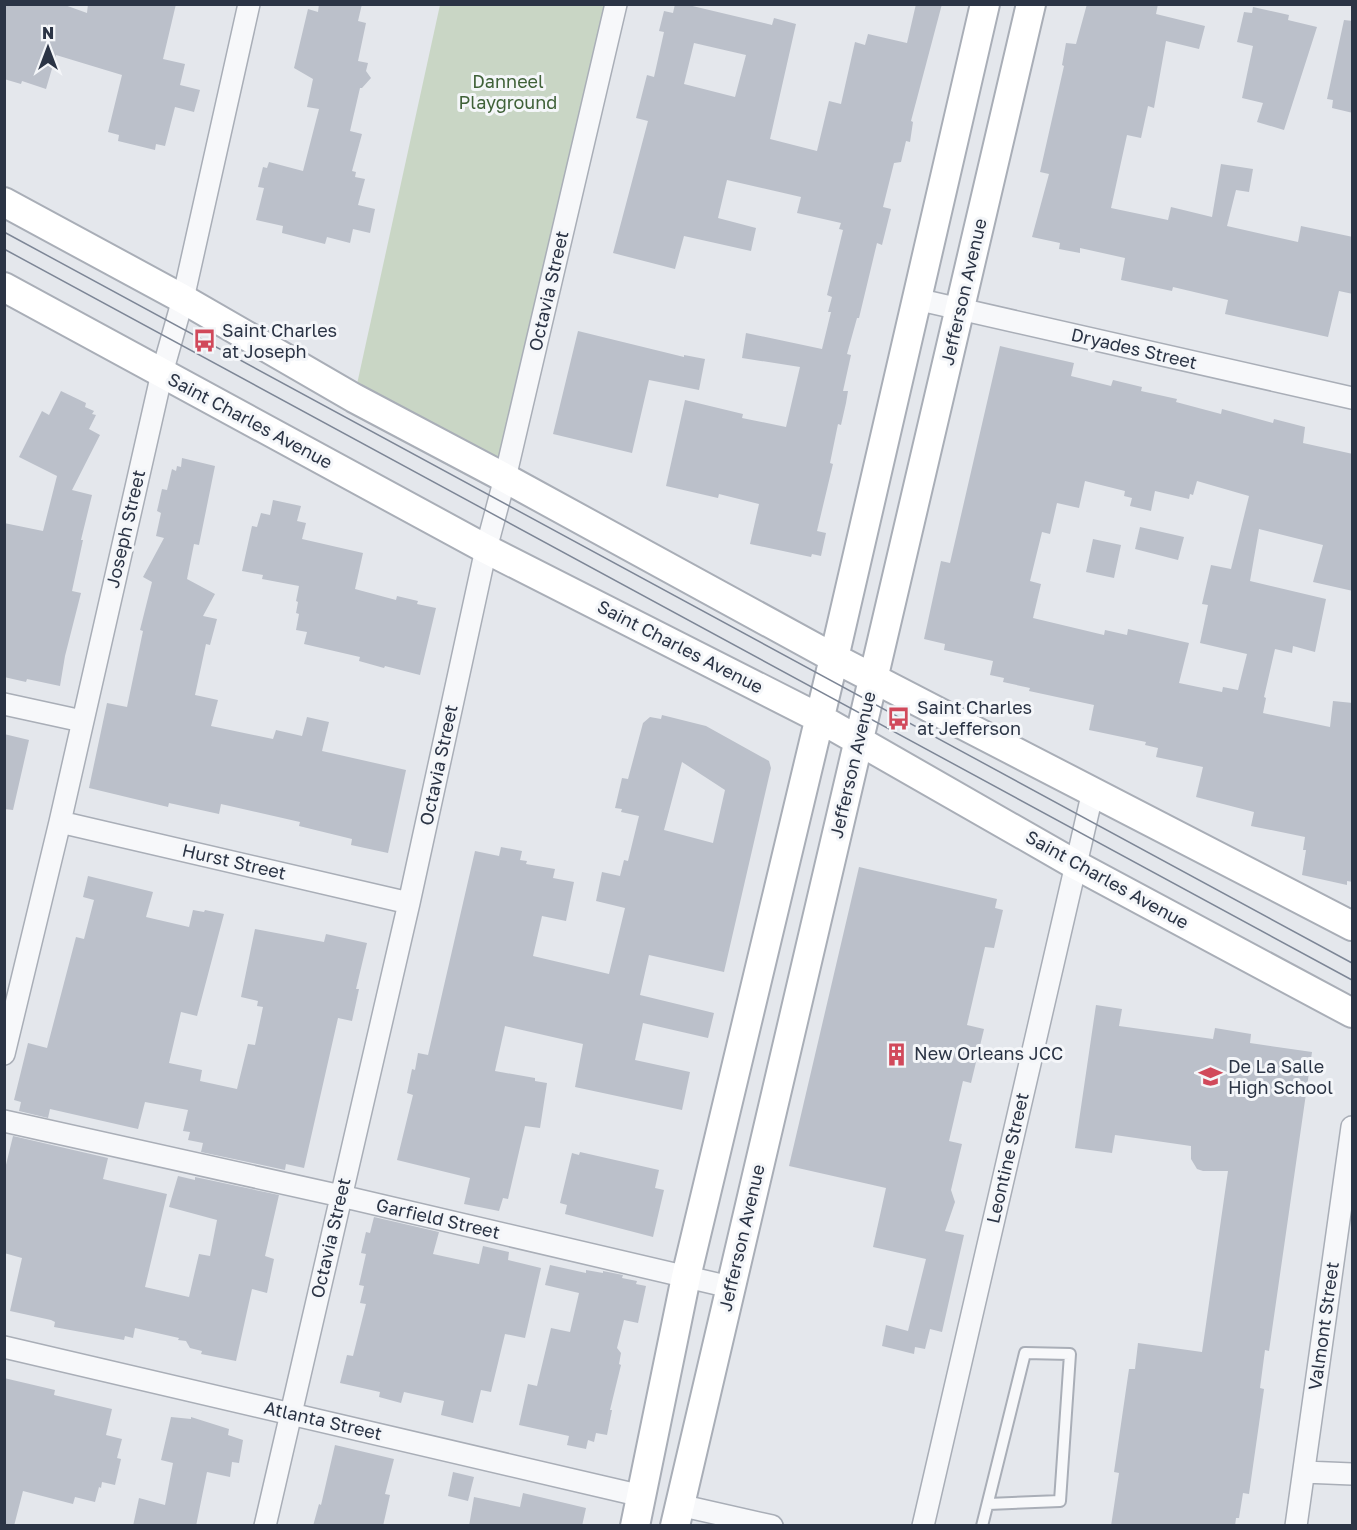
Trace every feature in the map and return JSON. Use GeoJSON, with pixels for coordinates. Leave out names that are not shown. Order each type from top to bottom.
{"type":"FeatureCollection","features":[{"type":"Feature","properties":{"kind":"street","name":"Joseph Street"},"geometry":{"type":"LineString","coordinates":[[4,1054],[60,822],[162,374],[183,299],[249,4]]}},
{"type":"Feature","properties":{"kind":"street","name":"Octavia Street"},"geometry":{"type":"LineString","coordinates":[[265,1526],[409,903],[486,549],[505,478],[616,4]]}},
{"type":"Feature","properties":{"kind":"street"},"geometry":{"type":"LineString","coordinates":[[635,1526],[686,1277],[834,658],[985,4]]}},
{"type":"Feature","properties":{"kind":"street","name":"Jefferson Avenue"},"geometry":{"type":"LineString","coordinates":[[677,1515],[1031,4]]}},
{"type":"Feature","properties":{"kind":"street"},"geometry":{"type":"LineString","coordinates":[[4,202],[183,299],[354,398],[834,658],[1353,926]]}},
{"type":"Feature","properties":{"kind":"street","name":"Saint Charles Avenue"},"geometry":{"type":"LineString","coordinates":[[4,287],[486,549],[860,740],[1077,864],[1353,1013]]}},
{"type":"Feature","properties":{"kind":"street","name":"Dryades Street"},"geometry":{"type":"LineString","coordinates":[[916,299],[1353,398]]}},
{"type":"Feature","properties":{"kind":"street"},"geometry":{"type":"LineString","coordinates":[[4,704],[82,721]]}},
{"type":"Feature","properties":{"kind":"street","name":"Leontine Street"},"geometry":{"type":"LineString","coordinates":[[923,1526],[1093,791]]}},
{"type":"Feature","properties":{"kind":"street","name":"Hurst Street"},"geometry":{"type":"LineString","coordinates":[[60,822],[409,903]]}},
{"type":"Feature","properties":{"kind":"street","name":"Garfield Street"},"geometry":{"type":"LineString","coordinates":[[4,1121],[341,1196],[730,1287]]}},
{"type":"Feature","properties":{"kind":"street","name":"Valmont Street"},"geometry":{"type":"LineString","coordinates":[[1296,1526],[1353,1127]]}},
{"type":"Feature","properties":{"kind":"street","name":"Atlanta Street"},"geometry":{"type":"LineString","coordinates":[[4,1347],[642,1496]]}},
{"type":"Feature","properties":{"kind":"street"},"geometry":{"type":"LineString","coordinates":[[1304,1472],[1353,1474]]}},
{"type":"Feature","properties":{"kind":"street"},"geometry":{"type":"LineString","coordinates":[[642,1496],[677,1515],[772,1526]]}},
{"type":"Feature","properties":{"kind":"lane"},"geometry":{"type":"LineString","coordinates":[[982,1526],[1025,1353],[1070,1354],[1060,1501],[988,1504]]}},
{"type":"Feature","properties":{"kind":"green space","name":"Danneel Playground"},"geometry":{"type":"Polygon","coordinates":[[[440,5],[616,5],[505,478],[354,398],[440,5]]]}},
{"type":"Feature","properties":{"kind":"building"},"geometry":{"type":"Polygon","coordinates":[[[4,4],[62,4],[87,13],[88,4],[176,4],[163,59],[185,64],[180,85],[200,90],[194,112],[175,107],[165,146],[156,144],[155,150],[118,141],[119,135],[108,132],[122,75],[56,55],[46,89],[22,81],[21,84],[4,79],[4,4]]]}},
{"type":"Feature","properties":{"kind":"building"},"geometry":{"type":"Polygon","coordinates":[[[319,4],[362,4],[358,21],[366,23],[358,61],[368,63],[366,71],[371,78],[360,88],[350,131],[362,134],[352,171],[356,172],[355,177],[365,179],[358,205],[375,209],[370,233],[353,229],[350,243],[327,237],[325,244],[282,233],[283,226],[256,220],[264,188],[258,187],[263,167],[267,168],[269,162],[303,171],[319,109],[307,107],[313,79],[294,68],[308,9],[318,12],[319,4]]]}},
{"type":"Feature","properties":{"kind":"building"},"geometry":{"type":"Polygon","coordinates":[[[675,4],[684,4],[772,25],[774,18],[796,24],[770,139],[817,151],[829,101],[841,104],[855,42],[865,45],[868,34],[907,43],[916,4],[942,4],[911,121],[913,122],[910,142],[906,141],[901,162],[894,163],[883,207],[891,209],[882,245],[877,243],[859,318],[857,318],[847,354],[851,355],[843,391],[848,391],[846,403],[841,425],[838,424],[830,463],[833,464],[817,531],[826,533],[821,556],[812,554],[811,557],[750,544],[759,504],[719,494],[718,498],[666,486],[685,400],[743,414],[742,418],[786,427],[800,367],[742,358],[746,333],[822,349],[831,312],[828,312],[832,297],[827,295],[843,230],[839,229],[841,223],[797,213],[801,197],[727,180],[718,218],[756,228],[751,251],[684,236],[675,269],[613,253],[648,121],[636,118],[647,75],[654,77],[664,32],[659,31],[664,11],[673,13],[675,4]],[[694,43],[684,84],[735,97],[746,55],[694,43]]]}},
{"type":"Feature","properties":{"kind":"building"},"geometry":{"type":"Polygon","coordinates":[[[1087,4],[1158,4],[1156,14],[1205,26],[1199,49],[1166,41],[1154,108],[1148,106],[1141,138],[1127,135],[1111,208],[1168,220],[1171,207],[1212,217],[1221,164],[1253,169],[1249,192],[1236,190],[1227,226],[1298,242],[1301,226],[1353,237],[1353,294],[1339,291],[1328,337],[1225,314],[1228,300],[1173,287],[1172,291],[1121,280],[1125,258],[1080,248],[1080,253],[1059,249],[1060,243],[1032,237],[1049,174],[1040,172],[1064,66],[1062,65],[1066,43],[1076,44],[1087,4]]]}},
{"type":"Feature","properties":{"kind":"building"},"geometry":{"type":"Polygon","coordinates":[[[1253,7],[1289,15],[1288,20],[1317,27],[1284,130],[1257,122],[1263,103],[1242,98],[1253,46],[1237,42],[1244,12],[1252,13],[1253,7]]]}},
{"type":"Feature","properties":{"kind":"building"},"geometry":{"type":"Polygon","coordinates":[[[1344,20],[1353,21],[1353,113],[1332,108],[1333,100],[1327,99],[1344,20]]]}},
{"type":"Feature","properties":{"kind":"building"},"geometry":{"type":"Polygon","coordinates":[[[578,331],[684,357],[684,355],[705,359],[699,390],[649,380],[632,453],[553,434],[578,331]]]}},
{"type":"Feature","properties":{"kind":"building"},"geometry":{"type":"Polygon","coordinates":[[[1000,346],[1074,363],[1071,376],[1111,386],[1113,380],[1142,387],[1141,391],[1177,399],[1176,402],[1221,414],[1222,409],[1273,423],[1274,419],[1305,427],[1303,443],[1353,454],[1353,591],[1313,582],[1323,545],[1259,529],[1250,581],[1326,599],[1315,652],[1293,646],[1292,653],[1275,649],[1264,697],[1266,698],[1263,713],[1330,727],[1333,701],[1353,703],[1353,882],[1347,881],[1347,885],[1302,875],[1306,850],[1303,850],[1305,837],[1251,826],[1254,812],[1196,797],[1203,767],[1156,757],[1158,748],[1145,745],[1146,742],[1089,730],[1094,705],[1029,691],[1030,688],[1003,682],[1004,678],[990,675],[993,661],[944,650],[945,644],[924,639],[941,561],[950,563],[1000,346]],[[1085,481],[1079,508],[1057,503],[1050,534],[1042,532],[1030,581],[1041,584],[1033,618],[1104,635],[1105,630],[1127,635],[1128,629],[1189,643],[1179,683],[1222,692],[1223,687],[1238,690],[1247,654],[1200,643],[1208,605],[1202,604],[1211,565],[1231,569],[1249,496],[1197,481],[1193,495],[1190,494],[1189,499],[1155,491],[1151,511],[1130,506],[1132,498],[1124,496],[1125,491],[1085,481]]]}},
{"type":"Feature","properties":{"kind":"building"},"geometry":{"type":"Polygon","coordinates":[[[61,391],[86,403],[85,407],[94,411],[92,414],[96,415],[89,429],[100,435],[72,490],[92,495],[72,591],[81,593],[60,686],[4,677],[4,523],[43,531],[57,476],[19,457],[42,411],[49,415],[61,391]]]}},
{"type":"Feature","properties":{"kind":"building"},"geometry":{"type":"Polygon","coordinates":[[[182,458],[215,466],[199,545],[194,544],[187,579],[215,594],[203,616],[217,619],[210,645],[206,644],[195,695],[218,700],[211,726],[273,739],[276,730],[302,736],[307,717],[329,722],[322,751],[406,770],[388,853],[351,845],[352,839],[299,826],[300,822],[221,804],[219,814],[169,803],[168,807],[89,788],[107,703],[127,707],[143,631],[140,630],[152,582],[143,577],[164,538],[156,536],[161,513],[157,511],[162,489],[167,490],[172,469],[176,471],[177,466],[181,467],[182,458]]]}},
{"type":"Feature","properties":{"kind":"building"},"geometry":{"type":"Polygon","coordinates":[[[273,500],[301,506],[297,521],[306,523],[302,539],[363,553],[355,589],[396,600],[397,596],[436,608],[420,675],[385,666],[384,668],[359,661],[360,657],[304,644],[307,632],[296,630],[299,614],[296,613],[298,602],[296,601],[299,586],[262,579],[263,575],[242,571],[252,526],[257,527],[261,513],[270,515],[273,500]]]}},
{"type":"Feature","properties":{"kind":"building"},"geometry":{"type":"Polygon","coordinates":[[[1140,527],[1184,537],[1178,560],[1135,549],[1140,527]]]}},
{"type":"Feature","properties":{"kind":"building"},"geometry":{"type":"Polygon","coordinates":[[[1093,539],[1121,545],[1114,578],[1086,572],[1093,539]]]}},
{"type":"Feature","properties":{"kind":"building"},"geometry":{"type":"Polygon","coordinates":[[[662,715],[706,726],[769,761],[771,768],[724,972],[649,955],[640,995],[714,1013],[708,1038],[643,1023],[635,1060],[690,1072],[682,1110],[575,1087],[583,1044],[505,1026],[495,1071],[535,1078],[535,1081],[547,1083],[540,1128],[525,1126],[508,1199],[503,1198],[499,1211],[464,1204],[470,1178],[397,1160],[413,1095],[407,1093],[412,1069],[415,1070],[418,1053],[428,1055],[475,851],[499,856],[501,847],[522,851],[520,860],[527,861],[526,864],[555,869],[553,878],[574,882],[566,921],[542,916],[533,956],[609,974],[625,908],[596,901],[602,872],[620,876],[624,860],[628,861],[639,816],[621,812],[622,809],[615,808],[622,778],[628,779],[643,723],[650,717],[661,719],[662,715]],[[682,762],[664,830],[713,843],[725,790],[682,762]]]}},
{"type":"Feature","properties":{"kind":"building"},"geometry":{"type":"Polygon","coordinates":[[[4,734],[29,740],[13,810],[4,809],[4,734]]]}},
{"type":"Feature","properties":{"kind":"building","name":"New Orleans JCC"},"geometry":{"type":"Polygon","coordinates":[[[859,867],[997,899],[995,908],[1003,910],[994,948],[985,947],[967,1025],[984,1029],[971,1083],[963,1081],[949,1141],[962,1144],[951,1190],[955,1202],[945,1231],[964,1235],[942,1332],[930,1329],[925,1349],[915,1347],[914,1354],[882,1346],[886,1325],[908,1331],[926,1259],[873,1247],[886,1188],[789,1166],[859,867]]]}},
{"type":"Feature","properties":{"kind":"building"},"geometry":{"type":"Polygon","coordinates":[[[88,876],[153,892],[146,917],[189,927],[193,910],[224,914],[197,1016],[181,1012],[169,1063],[202,1070],[200,1081],[237,1089],[248,1044],[255,1045],[263,1007],[257,1006],[258,1001],[241,997],[255,929],[324,942],[326,934],[367,943],[356,989],[359,989],[352,1021],[338,1018],[304,1168],[286,1164],[285,1170],[201,1152],[203,1143],[188,1140],[190,1132],[183,1131],[188,1110],[145,1102],[138,1129],[50,1109],[48,1118],[19,1111],[21,1102],[14,1100],[28,1043],[47,1048],[76,937],[84,939],[94,900],[83,897],[88,876]]]}},
{"type":"Feature","properties":{"kind":"building"},"geometry":{"type":"Polygon","coordinates":[[[1096,1005],[1122,1009],[1119,1026],[1213,1039],[1215,1028],[1251,1034],[1250,1043],[1312,1052],[1269,1351],[1265,1350],[1260,1388],[1264,1389],[1249,1494],[1243,1493],[1239,1518],[1236,1518],[1235,1526],[1111,1526],[1119,1473],[1114,1472],[1129,1369],[1135,1369],[1138,1343],[1202,1352],[1228,1171],[1197,1169],[1191,1159],[1191,1146],[1115,1135],[1112,1153],[1075,1148],[1096,1005]]]}},
{"type":"Feature","properties":{"kind":"building"},"geometry":{"type":"Polygon","coordinates":[[[13,1136],[108,1158],[103,1179],[167,1194],[145,1287],[189,1297],[199,1254],[210,1256],[217,1220],[169,1207],[178,1176],[195,1180],[195,1177],[279,1195],[265,1256],[274,1259],[267,1293],[252,1289],[236,1361],[201,1354],[202,1351],[190,1348],[186,1341],[178,1340],[179,1338],[135,1328],[133,1338],[125,1336],[124,1340],[54,1327],[55,1322],[51,1320],[10,1311],[22,1258],[4,1253],[4,1173],[13,1136]]]}},
{"type":"Feature","properties":{"kind":"building"},"geometry":{"type":"Polygon","coordinates":[[[580,1152],[659,1170],[655,1188],[664,1190],[653,1237],[565,1214],[567,1205],[560,1203],[572,1153],[579,1155],[580,1152]]]}},
{"type":"Feature","properties":{"kind":"building"},"geometry":{"type":"Polygon","coordinates":[[[374,1217],[439,1232],[433,1254],[479,1264],[483,1246],[509,1252],[508,1260],[541,1268],[525,1338],[505,1334],[491,1392],[481,1390],[473,1423],[441,1415],[444,1401],[404,1392],[401,1403],[379,1397],[380,1392],[340,1383],[347,1355],[353,1356],[366,1304],[360,1303],[364,1286],[359,1285],[366,1254],[361,1253],[366,1232],[370,1233],[374,1217]]]}},
{"type":"Feature","properties":{"kind":"building"},"geometry":{"type":"Polygon","coordinates":[[[550,1265],[586,1273],[586,1270],[623,1275],[622,1278],[637,1281],[636,1284],[646,1286],[638,1323],[624,1320],[617,1348],[621,1353],[619,1364],[621,1365],[610,1410],[612,1410],[607,1435],[596,1433],[594,1442],[588,1440],[586,1449],[567,1445],[569,1436],[519,1425],[528,1384],[537,1386],[551,1328],[570,1332],[579,1293],[545,1285],[550,1265]]]}},
{"type":"Feature","properties":{"kind":"building"},"geometry":{"type":"Polygon","coordinates":[[[4,1378],[55,1390],[54,1395],[112,1409],[106,1435],[122,1439],[117,1458],[121,1459],[115,1485],[102,1482],[95,1502],[75,1497],[73,1504],[23,1491],[14,1526],[4,1526],[4,1378]]]}},
{"type":"Feature","properties":{"kind":"building"},"geometry":{"type":"Polygon","coordinates":[[[171,1417],[191,1419],[191,1417],[229,1429],[228,1435],[243,1440],[239,1463],[232,1462],[230,1477],[207,1472],[196,1526],[133,1526],[139,1498],[165,1505],[173,1463],[161,1460],[171,1417]]]}},
{"type":"Feature","properties":{"kind":"building"},"geometry":{"type":"Polygon","coordinates":[[[335,1445],[394,1459],[385,1494],[390,1495],[383,1526],[313,1526],[319,1504],[321,1505],[335,1445]]]}},
{"type":"Feature","properties":{"kind":"building"},"geometry":{"type":"Polygon","coordinates":[[[453,1472],[474,1477],[468,1501],[448,1496],[453,1472]]]}},
{"type":"Feature","properties":{"kind":"building"},"geometry":{"type":"Polygon","coordinates":[[[523,1493],[586,1508],[582,1526],[469,1526],[474,1497],[520,1507],[523,1493]]]}},
{"type":"Feature","properties":{"kind":"tram line"},"geometry":{"type":"LineString","coordinates":[[4,232],[1352,963]]}},
{"type":"Feature","properties":{"kind":"tram line"},"geometry":{"type":"LineString","coordinates":[[4,249],[1352,980]]}},
{"type":"Feature","properties":{"kind":"place","name":"Saint Charles at Joseph"},"geometry":{"type":"Point","coordinates":[204,341]}},
{"type":"Feature","properties":{"kind":"place","name":"Saint Charles at Jefferson"},"geometry":{"type":"Point","coordinates":[899,718]}},
{"type":"Feature","properties":{"kind":"place","name":"New Orleans JCC"},"geometry":{"type":"Point","coordinates":[896,1054]}},
{"type":"Feature","properties":{"kind":"place","name":"De La Salle High School"},"geometry":{"type":"Point","coordinates":[1210,1077]}}]}
